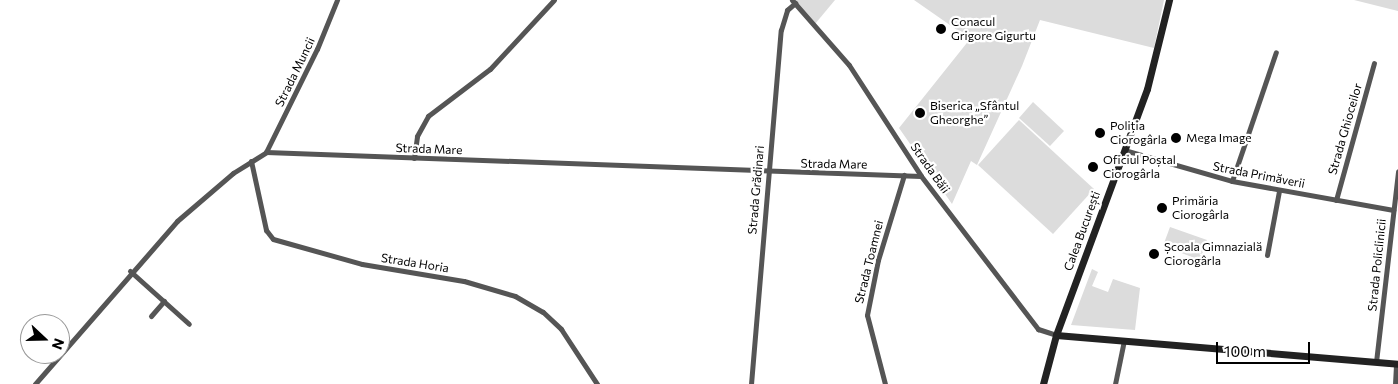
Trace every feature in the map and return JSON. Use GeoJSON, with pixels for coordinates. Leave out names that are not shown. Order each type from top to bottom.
{"type":"FeatureCollection","features":[{"type":"Feature","properties":{"kind":"main road","name":"Calea București"},"geometry":{"type":"LineString","coordinates":[[1043,384],[1056,335],[1157,56],[1169,0]]}},
{"type":"Feature","properties":{"kind":"main road"},"geometry":{"type":"LineString","coordinates":[[1056,335],[1397,364]]}},
{"type":"Feature","properties":{"kind":"street","name":"Strada Muncii"},"geometry":{"type":"LineString","coordinates":[[266,152],[324,34],[338,0]]}},
{"type":"Feature","properties":{"kind":"street"},"geometry":{"type":"LineString","coordinates":[[414,158],[418,136],[428,116],[484,74],[554,0]]}},
{"type":"Feature","properties":{"kind":"street","name":"Strada Grădinari"},"geometry":{"type":"LineString","coordinates":[[751,384],[781,30],[787,10],[793,1]]}},
{"type":"Feature","properties":{"kind":"street","name":"Strada Băii"},"geometry":{"type":"LineString","coordinates":[[793,1],[849,65],[921,176],[1038,329],[1056,335]]}},
{"type":"Feature","properties":{"kind":"street"},"geometry":{"type":"LineString","coordinates":[[1232,181],[1276,52]]}},
{"type":"Feature","properties":{"kind":"street","name":"Strada Ghioceilor"},"geometry":{"type":"LineString","coordinates":[[1336,200],[1374,63]]}},
{"type":"Feature","properties":{"kind":"street","name":"Strada Primăverii"},"geometry":{"type":"LineString","coordinates":[[1124,150],[1232,181],[1279,191],[1393,210]]}},
{"type":"Feature","properties":{"kind":"street","name":"Strada Mare"},"geometry":{"type":"LineString","coordinates":[[266,152],[768,172],[921,176]]}},
{"type":"Feature","properties":{"kind":"street"},"geometry":{"type":"LineString","coordinates":[[35,384],[130,271],[202,198],[266,152]]}},
{"type":"Feature","properties":{"kind":"street","name":"Strada Horia"},"geometry":{"type":"LineString","coordinates":[[251,161],[266,230],[273,239],[362,264],[464,281],[515,296],[543,312],[561,329],[597,384]]}},
{"type":"Feature","properties":{"kind":"street","name":"Strada Policlinicii"},"geometry":{"type":"LineString","coordinates":[[1376,362],[1398,171]]}},
{"type":"Feature","properties":{"kind":"street","name":"Strada Toamnei"},"geometry":{"type":"LineString","coordinates":[[885,384],[867,315],[878,260],[904,175]]}},
{"type":"Feature","properties":{"kind":"street"},"geometry":{"type":"LineString","coordinates":[[1267,255],[1279,191]]}},
{"type":"Feature","properties":{"kind":"street"},"geometry":{"type":"LineString","coordinates":[[130,271],[189,324]]}},
{"type":"Feature","properties":{"kind":"street"},"geometry":{"type":"LineString","coordinates":[[151,316],[164,301]]}},
{"type":"Feature","properties":{"kind":"street"},"geometry":{"type":"LineString","coordinates":[[1115,384],[1124,340]]}},
{"type":"Feature","properties":{"kind":"street"},"geometry":{"type":"LineString","coordinates":[[1395,384],[1397,364]]}},
{"type":"Feature","properties":{"kind":"shaded area"},"geometry":{"type":"Polygon","coordinates":[[[792,0],[835,0],[815,24],[792,0]]]}},
{"type":"Feature","properties":{"kind":"shaded area"},"geometry":{"type":"Polygon","coordinates":[[[914,0],[1164,0],[1154,48],[1040,20],[1022,66],[977,165],[971,161],[952,204],[899,128],[970,39],[914,0]]]}},
{"type":"Feature","properties":{"kind":"shaded area"},"geometry":{"type":"Polygon","coordinates":[[[1354,0],[1398,0],[1398,11],[1354,0]]]}},
{"type":"Feature","properties":{"kind":"shaded area"},"geometry":{"type":"Polygon","coordinates":[[[1033,102],[1064,131],[1050,146],[1019,118],[1033,102]]]}},
{"type":"Feature","properties":{"kind":"shaded area"},"geometry":{"type":"Polygon","coordinates":[[[1019,120],[1094,189],[1053,234],[978,165],[1019,120]]]}},
{"type":"Feature","properties":{"kind":"shaded area"},"geometry":{"type":"Polygon","coordinates":[[[1170,227],[1207,240],[1200,260],[1163,246],[1170,227]]]}},
{"type":"Feature","properties":{"kind":"shaded area"},"geometry":{"type":"Polygon","coordinates":[[[1092,269],[1098,272],[1092,286],[1108,292],[1113,279],[1140,288],[1135,330],[1071,325],[1092,269]]]}},
{"type":"Feature","properties":{"kind":"place","name":"Conacul Grigore Gigurtu"},"geometry":{"type":"Point","coordinates":[941,29]}},
{"type":"Feature","properties":{"kind":"place","name":"Biserica „Sfântul Gheorghe”"},"geometry":{"type":"Point","coordinates":[920,113]}},
{"type":"Feature","properties":{"kind":"place","name":"Poliția Ciorogârla"},"geometry":{"type":"Point","coordinates":[1100,133]}},
{"type":"Feature","properties":{"kind":"place","name":"Mega Image"},"geometry":{"type":"Point","coordinates":[1176,138]}},
{"type":"Feature","properties":{"kind":"place","name":"Oficiul Poștal Ciorogârla"},"geometry":{"type":"Point","coordinates":[1093,167]}},
{"type":"Feature","properties":{"kind":"place","name":"Primăria Ciorogârla"},"geometry":{"type":"Point","coordinates":[1162,208]}},
{"type":"Feature","properties":{"kind":"place","name":"Școala Gimnazială Ciorogârla"},"geometry":{"type":"Point","coordinates":[1154,254]}}]}
